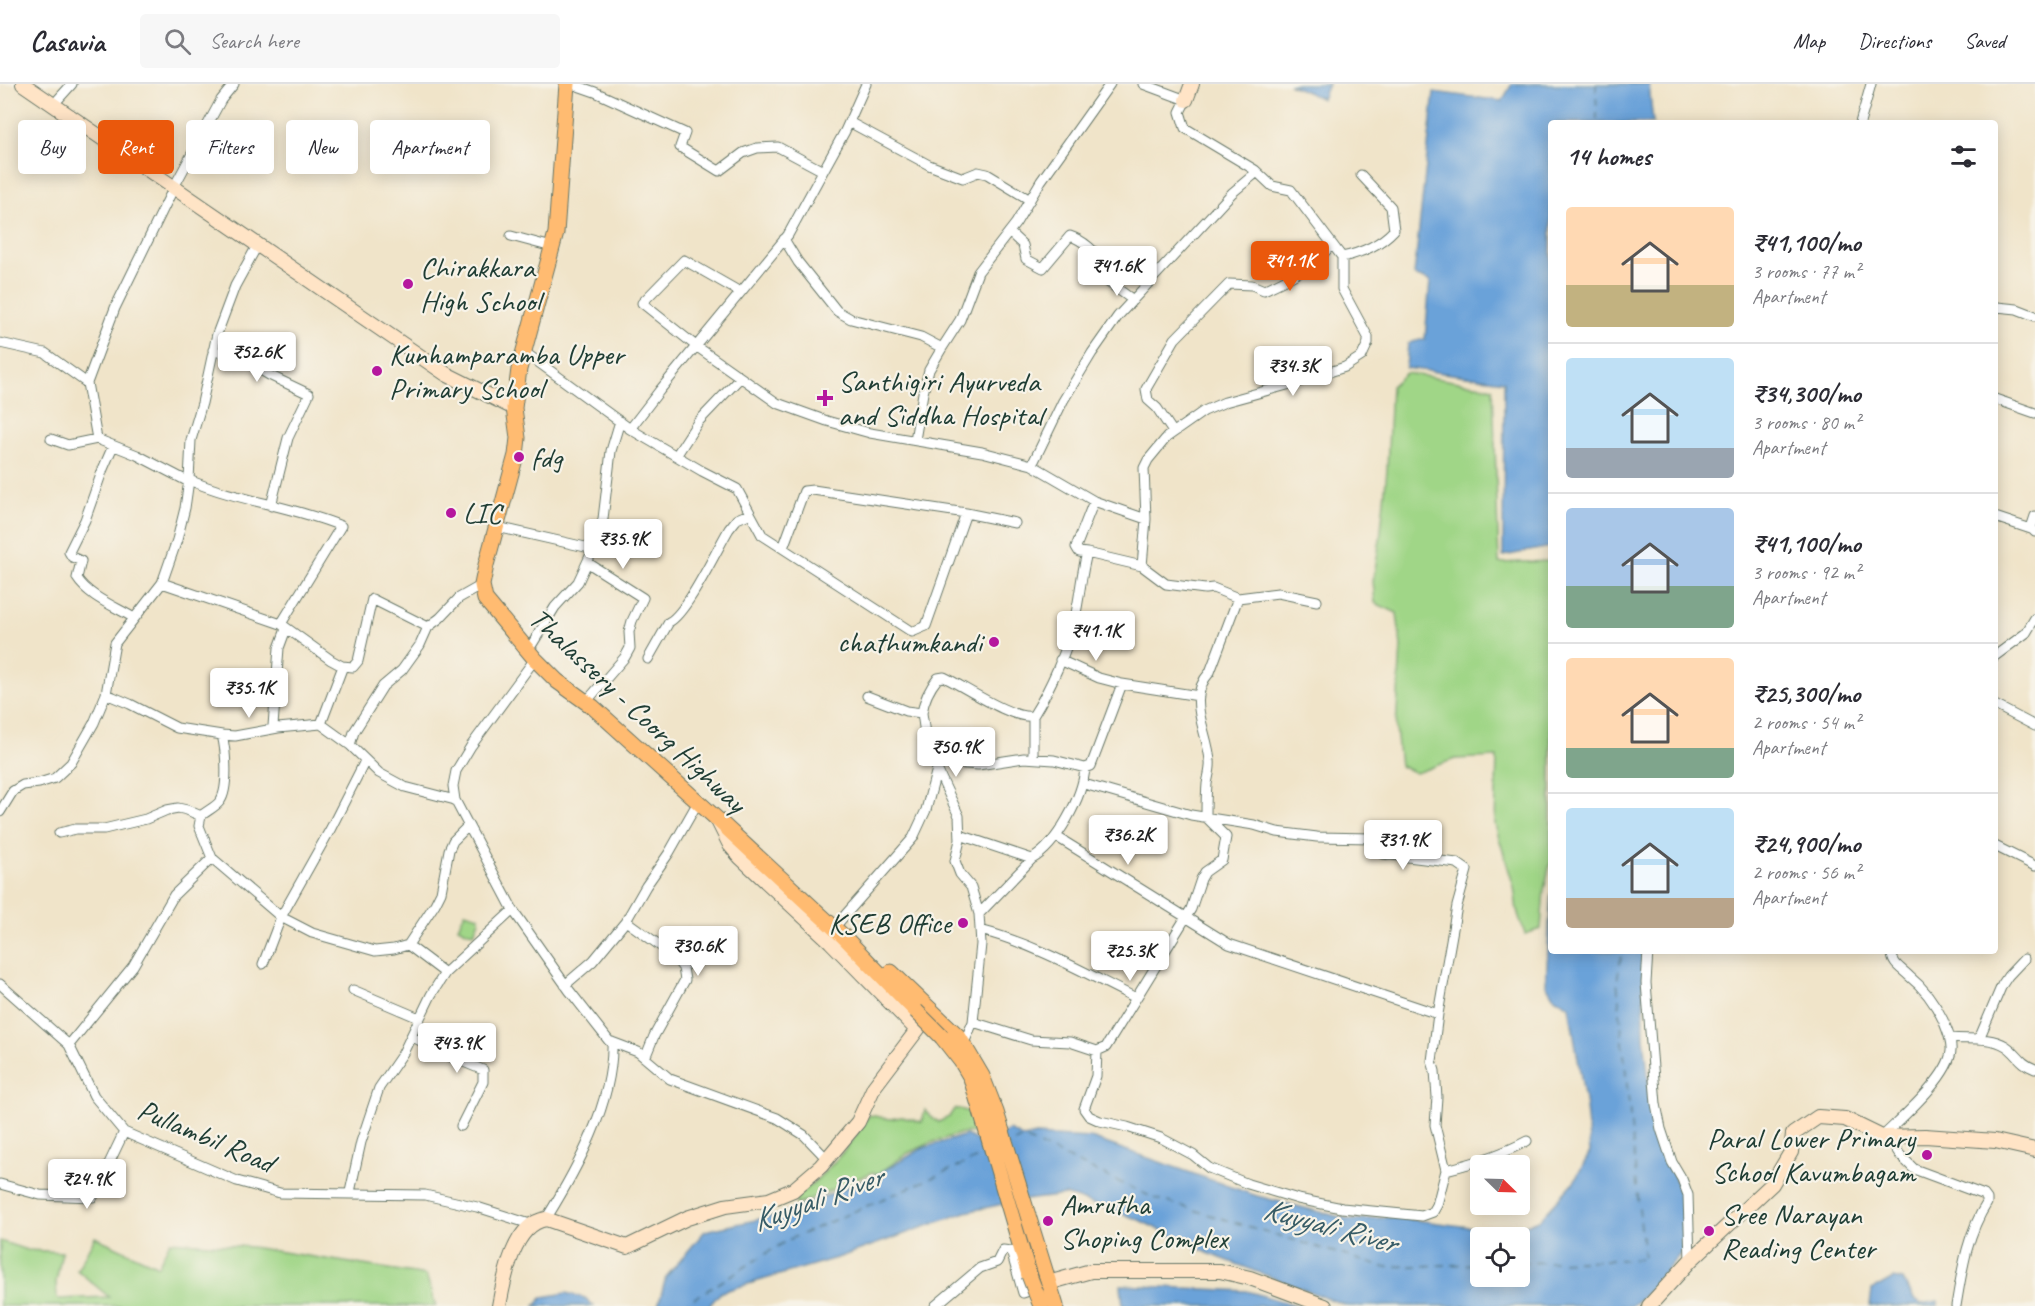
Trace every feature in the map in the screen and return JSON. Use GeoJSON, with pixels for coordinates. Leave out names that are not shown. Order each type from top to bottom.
{"type":"FeatureCollection","features":[{"type":"Feature","properties":{"kind":"main road"},"geometry":{"type":"LineString","coordinates":[[482,585],[517,448],[514,408],[516,384],[556,233],[569,84]]}},
{"type":"Feature","properties":{"kind":"main road","name":"Thalassery - Coorg Highway"},"geometry":{"type":"LineString","coordinates":[[482,585],[483,592],[492,608],[557,681],[586,702],[843,936],[942,1037],[961,1061],[971,1078],[1029,1275],[1042,1294]]}},
{"type":"Feature","properties":{"kind":"main road"},"geometry":{"type":"LineString","coordinates":[[744,845],[768,856],[933,1010],[964,1043],[982,1076],[1025,1205],[1042,1294],[1056,1306]]}},
{"type":"Feature","properties":{"kind":"street"},"geometry":{"type":"LineString","coordinates":[[23,84],[446,374],[514,408]]}},
{"type":"Feature","properties":{"kind":"street"},"geometry":{"type":"LineString","coordinates":[[53,105],[72,84]]}},
{"type":"Feature","properties":{"kind":"street"},"geometry":{"type":"LineString","coordinates":[[97,440],[87,383],[115,308],[174,188],[222,100],[234,84]]}},
{"type":"Feature","properties":{"kind":"street"},"geometry":{"type":"LineString","coordinates":[[569,84],[595,92],[685,133],[680,147],[719,171],[743,153],[757,148],[778,147],[823,171]]}},
{"type":"Feature","properties":{"kind":"street"},"geometry":{"type":"LineString","coordinates":[[630,429],[784,239],[849,122],[866,84]]}},
{"type":"Feature","properties":{"kind":"street"},"geometry":{"type":"LineString","coordinates":[[915,440],[922,393],[929,370],[960,320],[978,272],[1009,232],[1041,181],[1110,84]]}},
{"type":"Feature","properties":{"kind":"street"},"geometry":{"type":"LineString","coordinates":[[1143,84],[1186,100]]}},
{"type":"Feature","properties":{"kind":"street"},"geometry":{"type":"LineString","coordinates":[[1142,566],[1146,519],[1144,468],[1148,460],[1173,432],[1204,411],[1225,402],[1345,367],[1362,356],[1368,343],[1368,337],[1342,289],[1342,257],[1291,190],[1272,186],[1257,172],[1185,128],[1180,112],[1192,84]]}},
{"type":"Feature","properties":{"kind":"street"},"geometry":{"type":"LineString","coordinates":[[1861,120],[1870,84]]}},
{"type":"Feature","properties":{"kind":"street"},"geometry":{"type":"LineString","coordinates":[[849,122],[929,165],[963,178],[978,172],[987,174],[1030,200]]}},
{"type":"Feature","properties":{"kind":"street"},"geometry":{"type":"LineString","coordinates":[[1032,465],[1063,401],[1118,316],[1232,193],[1257,172]]}},
{"type":"Feature","properties":{"kind":"street"},"geometry":{"type":"LineString","coordinates":[[1342,257],[1360,253],[1388,237],[1394,230],[1391,207],[1361,175]]}},
{"type":"Feature","properties":{"kind":"street"},"geometry":{"type":"LineString","coordinates":[[1009,232],[1023,245],[1026,259],[1043,268],[1070,236],[1076,238],[1098,254],[1104,263],[1099,272],[1108,282],[1133,300]]}},
{"type":"Feature","properties":{"kind":"street"},"geometry":{"type":"LineString","coordinates":[[511,236],[552,247]]}},
{"type":"Feature","properties":{"kind":"street"},"geometry":{"type":"LineString","coordinates":[[784,239],[798,262],[837,311],[851,319],[921,337],[942,348]]}},
{"type":"Feature","properties":{"kind":"street"},"geometry":{"type":"LineString","coordinates":[[0,812],[14,791],[23,784],[55,778],[71,764],[94,723],[106,694],[115,643],[162,583],[177,540],[189,481],[191,441],[213,350],[235,286],[258,244]]}},
{"type":"Feature","properties":{"kind":"street"},"geometry":{"type":"LineString","coordinates":[[1173,432],[1157,408],[1148,400],[1146,389],[1175,339],[1229,285],[1252,285],[1264,290],[1305,268],[1324,255],[1332,244]]}},
{"type":"Feature","properties":{"kind":"street"},"geometry":{"type":"LineString","coordinates":[[740,292],[684,260],[642,303],[696,346],[777,403],[827,422],[870,433],[982,452],[1032,465],[1094,501],[1146,519]]}},
{"type":"Feature","properties":{"kind":"street"},"geometry":{"type":"LineString","coordinates":[[1998,307],[2016,309],[2035,316]]}},
{"type":"Feature","properties":{"kind":"street"},"geometry":{"type":"LineString","coordinates":[[0,344],[45,353],[87,383]]}},
{"type":"Feature","properties":{"kind":"street"},"geometry":{"type":"LineString","coordinates":[[213,350],[249,363],[309,394],[288,438],[271,506]]}},
{"type":"Feature","properties":{"kind":"street"},"geometry":{"type":"LineString","coordinates":[[523,351],[630,429],[737,489],[762,535],[912,632],[926,626],[966,513]]}},
{"type":"Feature","properties":{"kind":"street"},"geometry":{"type":"LineString","coordinates":[[676,456],[698,422],[740,378]]}},
{"type":"Feature","properties":{"kind":"street"},"geometry":{"type":"LineString","coordinates":[[1998,400],[2035,413]]}},
{"type":"Feature","properties":{"kind":"street"},"geometry":{"type":"LineString","coordinates":[[620,422],[611,452],[603,519],[588,563],[578,582],[555,607],[532,655],[456,771],[453,786],[455,800],[513,910],[565,985],[609,1041],[638,1052],[670,1078],[777,1118],[793,1127],[827,1159]]}},
{"type":"Feature","properties":{"kind":"street"},"geometry":{"type":"LineString","coordinates":[[51,439],[68,445],[97,440],[218,493],[227,493],[271,506],[299,511],[341,526],[283,627],[279,648],[273,726],[278,728]]}},
{"type":"Feature","properties":{"kind":"street"},"geometry":{"type":"LineString","coordinates":[[113,446],[86,520],[69,552],[72,557],[81,561],[77,578],[80,583],[134,618]]}},
{"type":"Feature","properties":{"kind":"street"},"geometry":{"type":"LineString","coordinates":[[783,548],[804,491],[813,490],[966,513],[1015,524]]}},
{"type":"Feature","properties":{"kind":"street"},"geometry":{"type":"LineString","coordinates":[[1094,501],[1076,547],[1079,552],[1142,566],[1166,584],[1213,588],[1238,598],[1278,593],[1317,602]]}},
{"type":"Feature","properties":{"kind":"street"},"geometry":{"type":"LineString","coordinates":[[648,659],[669,622],[675,619],[686,604],[729,529],[737,519],[749,514]]}},
{"type":"Feature","properties":{"kind":"street"},"geometry":{"type":"LineString","coordinates":[[1998,518],[2033,531],[2035,516]]}},
{"type":"Feature","properties":{"kind":"street"},"geometry":{"type":"LineString","coordinates":[[497,526],[594,549]]}},
{"type":"Feature","properties":{"kind":"street"},"geometry":{"type":"LineString","coordinates":[[1033,758],[1033,716],[1060,660],[1076,618],[1081,574],[1087,553]]}},
{"type":"Feature","properties":{"kind":"street"},"geometry":{"type":"LineString","coordinates":[[586,702],[625,657],[630,648],[628,632],[644,598],[588,563]]}},
{"type":"Feature","properties":{"kind":"street"},"geometry":{"type":"LineString","coordinates":[[162,583],[283,627],[343,666],[353,667],[358,661],[372,599],[428,627]]}},
{"type":"Feature","properties":{"kind":"street"},"geometry":{"type":"LineString","coordinates":[[350,745],[354,732],[383,686],[402,670],[420,645],[428,627],[459,598],[482,585]]}},
{"type":"Feature","properties":{"kind":"street"},"geometry":{"type":"LineString","coordinates":[[973,1022],[1030,1040],[1071,1042],[1097,1051],[1106,1047],[1186,917],[1201,879],[1206,872],[1222,860],[1226,837],[1206,817],[1210,762],[1200,718],[1199,696],[1203,680],[1210,672],[1238,598]]}},
{"type":"Feature","properties":{"kind":"street"},"geometry":{"type":"LineString","coordinates":[[1998,654],[2032,632],[2035,618]]}},
{"type":"Feature","properties":{"kind":"street"},"geometry":{"type":"LineString","coordinates":[[1060,660],[1099,678],[1122,684],[1199,696]]}},
{"type":"Feature","properties":{"kind":"street"},"geometry":{"type":"LineString","coordinates":[[321,724],[343,666]]}},
{"type":"Feature","properties":{"kind":"street"},"geometry":{"type":"LineString","coordinates":[[964,1043],[973,1022],[981,944],[979,914],[971,887],[960,874],[955,861],[960,835],[959,816],[926,741],[922,713],[924,700],[938,678],[944,677],[1014,714],[1033,716]]}},
{"type":"Feature","properties":{"kind":"street"},"geometry":{"type":"LineString","coordinates":[[937,766],[978,765],[1033,758],[1054,760],[1085,768],[1091,766],[1122,684]]}},
{"type":"Feature","properties":{"kind":"street"},"geometry":{"type":"LineString","coordinates":[[106,694],[177,728],[222,735],[235,736],[278,728],[321,724],[350,745],[379,773],[405,787],[455,800]]}},
{"type":"Feature","properties":{"kind":"street"},"geometry":{"type":"LineString","coordinates":[[867,696],[906,711],[922,713]]}},
{"type":"Feature","properties":{"kind":"street"},"geometry":{"type":"LineString","coordinates":[[1998,707],[2035,726]]}},
{"type":"Feature","properties":{"kind":"street"},"geometry":{"type":"LineString","coordinates":[[222,735],[226,752],[224,790],[220,801],[201,816],[199,826],[212,858],[281,917],[312,933],[375,951],[408,945],[441,892],[445,863],[453,841],[468,826]]}},
{"type":"Feature","properties":{"kind":"street"},"geometry":{"type":"LineString","coordinates":[[263,964],[281,917],[331,828],[365,761]]}},
{"type":"Feature","properties":{"kind":"street"},"geometry":{"type":"LineString","coordinates":[[839,922],[913,838],[926,810],[937,766]]}},
{"type":"Feature","properties":{"kind":"street"},"geometry":{"type":"LineString","coordinates":[[979,914],[1056,837],[1084,784],[1085,768]]}},
{"type":"Feature","properties":{"kind":"street"},"geometry":{"type":"LineString","coordinates":[[1084,784],[1206,817],[1296,835],[1326,838],[1372,838],[1376,842],[1377,849],[1383,854],[1457,863],[1467,870],[1457,906],[1432,1061],[1437,1097],[1435,1125],[1446,1170],[1433,1212],[1422,1216],[1342,1208],[1298,1199],[1248,1184],[1209,1168],[1193,1155],[1161,1138],[1089,1116],[1084,1108],[1096,1076],[1097,1051]]}},
{"type":"Feature","properties":{"kind":"street"},"geometry":{"type":"LineString","coordinates":[[565,985],[593,961],[626,921],[645,886],[669,853],[698,802]]}},
{"type":"Feature","properties":{"kind":"street"},"geometry":{"type":"LineString","coordinates":[[59,833],[76,829],[104,829],[146,819],[178,808],[201,816]]}},
{"type":"Feature","properties":{"kind":"street"},"geometry":{"type":"LineString","coordinates":[[717,819],[730,845],[741,858],[831,942],[916,1029]]}},
{"type":"Feature","properties":{"kind":"street"},"geometry":{"type":"LineString","coordinates":[[960,835],[1032,859]]}},
{"type":"Feature","properties":{"kind":"street"},"geometry":{"type":"LineString","coordinates":[[1056,837],[1229,944],[1438,1014]]}},
{"type":"Feature","properties":{"kind":"street"},"geometry":{"type":"LineString","coordinates":[[1998,848],[2035,866]]}},
{"type":"Feature","properties":{"kind":"street"},"geometry":{"type":"LineString","coordinates":[[69,1045],[133,966],[174,895],[212,858]]}},
{"type":"Feature","properties":{"kind":"street"},"geometry":{"type":"LineString","coordinates":[[350,1192],[361,1142],[379,1088],[403,1053],[419,1018],[445,973],[513,910]]}},
{"type":"Feature","properties":{"kind":"street"},"geometry":{"type":"LineString","coordinates":[[626,921],[673,955],[682,968],[685,980],[645,1058]]}},
{"type":"Feature","properties":{"kind":"street"},"geometry":{"type":"LineString","coordinates":[[980,930],[1003,936],[1037,950],[1136,998]]}},
{"type":"Feature","properties":{"kind":"street"},"geometry":{"type":"LineString","coordinates":[[408,945],[445,973]]}},
{"type":"Feature","properties":{"kind":"street"},"geometry":{"type":"LineString","coordinates":[[1648,954],[1647,993],[1656,1104],[1661,1129],[1672,1162],[1688,1195],[1690,1261]]}},
{"type":"Feature","properties":{"kind":"street"},"geometry":{"type":"LineString","coordinates":[[1886,1137],[1931,1088],[1950,1060],[1952,1050],[1950,1038],[1930,996],[1893,962],[1892,954]]}},
{"type":"Feature","properties":{"kind":"street"},"geometry":{"type":"LineString","coordinates":[[1979,1039],[2002,986],[2024,959]]}},
{"type":"Feature","properties":{"kind":"street","name":"Pullambil Road"},"geometry":{"type":"LineString","coordinates":[[0,984],[69,1045],[94,1096],[124,1132],[237,1181],[280,1193],[350,1192],[425,1195],[477,1207],[530,1224]]}},
{"type":"Feature","properties":{"kind":"street"},"geometry":{"type":"LineString","coordinates":[[353,990],[419,1018]]}},
{"type":"Feature","properties":{"kind":"street"},"geometry":{"type":"LineString","coordinates":[[499,1306],[508,1262],[530,1224],[546,1219],[627,1247],[687,1218],[725,1206],[770,1200],[793,1190],[827,1159],[858,1122],[874,1088],[916,1029],[933,1010]]}},
{"type":"Feature","properties":{"kind":"street"},"geometry":{"type":"LineString","coordinates":[[411,1036],[449,1056],[483,1070],[483,1082],[461,1126]]}},
{"type":"Feature","properties":{"kind":"street"},"geometry":{"type":"LineString","coordinates":[[1950,1038],[1995,1041],[2008,1047],[2024,1065],[2035,1069]]}},
{"type":"Feature","properties":{"kind":"street"},"geometry":{"type":"LineString","coordinates":[[546,1219],[566,1188],[601,1111],[613,1060],[612,1042]]}},
{"type":"Feature","properties":{"kind":"street"},"geometry":{"type":"LineString","coordinates":[[1649,1306],[1690,1261],[1772,1184],[1791,1152],[1793,1134],[1818,1117],[1845,1119],[1886,1137],[1925,1136],[1995,1141],[2035,1150]]}},
{"type":"Feature","properties":{"kind":"street"},"geometry":{"type":"LineString","coordinates":[[0,1184],[40,1195],[93,1197],[124,1132]]}},
{"type":"Feature","properties":{"kind":"street"},"geometry":{"type":"LineString","coordinates":[[1886,1137],[1914,1169],[1987,1198],[1987,1203],[1973,1228],[1956,1306]]}},
{"type":"Feature","properties":{"kind":"street"},"geometry":{"type":"LineString","coordinates":[[1446,1170],[1511,1150],[1527,1141]]}},
{"type":"Feature","properties":{"kind":"street"},"geometry":{"type":"LineString","coordinates":[[935,1306],[980,1268],[997,1262],[1003,1250],[1011,1251],[1023,1293],[1042,1294],[1091,1271],[1220,1271],[1250,1278],[1325,1306]]}},
{"type":"Feature","properties":{"kind":"green space"},"geometry":{"type":"Polygon","coordinates":[[[1406,373],[1493,388],[1499,563],[1548,561],[1548,873],[1544,890],[1541,929],[1525,934],[1517,911],[1514,887],[1495,825],[1497,757],[1455,759],[1416,773],[1400,766],[1396,728],[1401,646],[1397,613],[1375,603],[1373,581],[1380,540],[1387,470],[1391,386],[1406,373]]]}},
{"type":"Feature","properties":{"kind":"green space"},"geometry":{"type":"Polygon","coordinates":[[[465,912],[479,916],[474,933],[458,927],[465,912]]]}},
{"type":"Feature","properties":{"kind":"green space"},"geometry":{"type":"Polygon","coordinates":[[[954,1109],[970,1112],[975,1132],[962,1133],[933,1142],[908,1153],[878,1174],[873,1172],[796,1205],[796,1197],[837,1159],[869,1115],[890,1119],[902,1117],[922,1122],[925,1110],[939,1122],[949,1117],[954,1109]]]}},
{"type":"Feature","properties":{"kind":"green space"},"geometry":{"type":"Polygon","coordinates":[[[95,1237],[158,1266],[170,1241],[251,1247],[426,1275],[436,1306],[0,1306],[0,1241],[27,1250],[62,1252],[56,1282],[57,1299],[109,1297],[77,1270],[95,1237]]]}},
{"type":"Feature","properties":{"kind":"water"},"geometry":{"type":"Polygon","coordinates":[[[1289,84],[1328,84],[1322,99],[1289,84]]]}},
{"type":"Feature","properties":{"kind":"water"},"geometry":{"type":"Polygon","coordinates":[[[1512,84],[1649,84],[1653,120],[1548,120],[1548,548],[1503,556],[1504,381],[1406,368],[1408,343],[1425,339],[1430,281],[1414,275],[1434,92],[1502,101],[1512,84]]]}},
{"type":"Feature","properties":{"kind":"water","name":"Kuyyali River"},"geometry":{"type":"Polygon","coordinates":[[[1548,948],[1548,954],[1643,954],[1644,1037],[1653,1122],[1683,1199],[1686,1227],[1682,1252],[1648,1292],[1631,1306],[1348,1306],[1210,1254],[1137,1219],[1066,1195],[1017,1201],[966,1212],[840,1257],[721,1292],[709,1306],[658,1306],[666,1277],[705,1231],[783,1214],[878,1174],[923,1148],[966,1135],[984,1144],[1009,1130],[1024,1138],[1035,1135],[1091,1138],[1257,1196],[1352,1220],[1392,1217],[1470,1227],[1470,1287],[1530,1287],[1530,1227],[1521,1227],[1539,1220],[1574,1182],[1590,1152],[1586,1107],[1569,1006],[1553,996],[1546,984],[1548,948]]]}},
{"type":"Feature","properties":{"kind":"water"},"geometry":{"type":"Polygon","coordinates":[[[1893,1278],[1903,1280],[1914,1299],[1921,1304],[1938,1301],[1938,1306],[1870,1306],[1872,1290],[1893,1278]]]}},
{"type":"Feature","properties":{"kind":"water"},"geometry":{"type":"Polygon","coordinates":[[[1121,1285],[1247,1291],[1298,1306],[1123,1306],[1121,1285]]]}},
{"type":"Feature","properties":{"kind":"water"},"geometry":{"type":"Polygon","coordinates":[[[566,1293],[585,1298],[594,1306],[535,1306],[543,1297],[566,1293]]]}},
{"type":"Feature","properties":{"kind":"ferry route"},"geometry":{"type":"LineString","coordinates":[[1596,84],[1597,120]]}},
{"type":"Feature","properties":{"kind":"ferry route"},"geometry":{"type":"LineString","coordinates":[[1530,1263],[1644,1259],[1617,981],[1622,954]]}},
{"type":"Feature","properties":{"kind":"ferry route"},"geometry":{"type":"LineString","coordinates":[[1014,1142],[1024,1138],[1154,1198],[1383,1267],[1470,1264]]}},
{"type":"Feature","properties":{"kind":"ferry route"},"geometry":{"type":"LineString","coordinates":[[682,1306],[788,1240],[987,1154]]}},
{"type":"Feature","properties":{"kind":"place","name":"Chirakkara High School"},"geometry":{"type":"Point","coordinates":[408,284]}},
{"type":"Feature","properties":{"kind":"place","name":"Kunhamparamba Upper Primary School"},"geometry":{"type":"Point","coordinates":[377,371]}},
{"type":"Feature","properties":{"kind":"place","name":"Santhigiri Ayurveda and Siddha Hospital"},"geometry":{"type":"Point","coordinates":[825,398]}},
{"type":"Feature","properties":{"kind":"place","name":"fdg"},"geometry":{"type":"Point","coordinates":[519,457]}},
{"type":"Feature","properties":{"kind":"place","name":"LIC"},"geometry":{"type":"Point","coordinates":[451,513]}},
{"type":"Feature","properties":{"kind":"place","name":"chathumkandi"},"geometry":{"type":"Point","coordinates":[994,642]}},
{"type":"Feature","properties":{"kind":"place","name":"KSEB Office"},"geometry":{"type":"Point","coordinates":[963,923]}},
{"type":"Feature","properties":{"kind":"place","name":"Paral Lower Primary School Kavumbagam"},"geometry":{"type":"Point","coordinates":[1927,1155]}},
{"type":"Feature","properties":{"kind":"place","name":"Amrutha Shoping Complex"},"geometry":{"type":"Point","coordinates":[1048,1221]}},
{"type":"Feature","properties":{"kind":"place","name":"Sree Narayan Reading Center"},"geometry":{"type":"Point","coordinates":[1709,1231]}}]}
